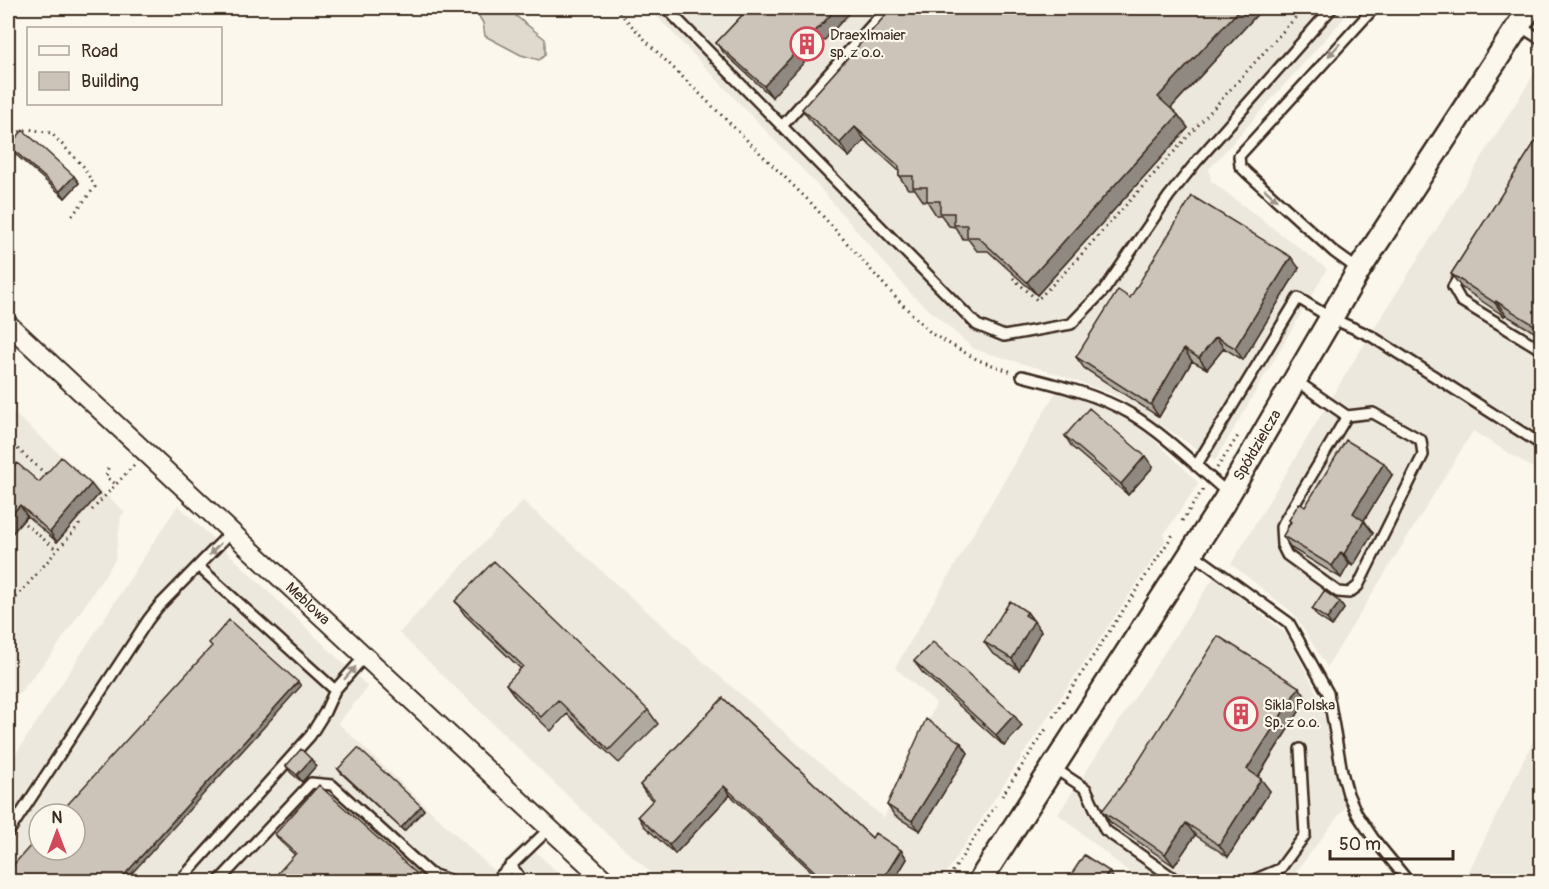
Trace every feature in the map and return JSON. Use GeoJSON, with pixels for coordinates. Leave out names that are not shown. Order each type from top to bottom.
{"type":"FeatureCollection","features":[{"type":"Feature","properties":{"kind":"street","name":"Spółdzielcza"},"geometry":{"type":"LineString","coordinates":[[980,882],[1192,553],[1359,270],[1524,16]]}},
{"type":"Feature","properties":{"kind":"street","name":"Meblowa"},"geometry":{"type":"LineString","coordinates":[[8,324],[607,882]]}},
{"type":"Feature","properties":{"kind":"lane"},"geometry":{"type":"LineString","coordinates":[[666,8],[977,325],[1004,336],[1071,324],[1105,289],[1168,196],[1332,8]]}},
{"type":"Feature","properties":{"kind":"lane"},"geometry":{"type":"LineString","coordinates":[[782,126],[887,8]]}},
{"type":"Feature","properties":{"kind":"lane"},"geometry":{"type":"LineString","coordinates":[[1359,270],[1334,252],[1247,173],[1240,166],[1239,156],[1374,8]]}},
{"type":"Feature","properties":{"kind":"lane"},"geometry":{"type":"LineString","coordinates":[[1524,16],[1542,40]]}},
{"type":"Feature","properties":{"kind":"lane"},"geometry":{"type":"LineString","coordinates":[[1469,259],[1453,287],[1461,301],[1542,350]]}},
{"type":"Feature","properties":{"kind":"lane"},"geometry":{"type":"LineString","coordinates":[[1196,466],[1298,298],[1331,318],[1371,336],[1542,445]]}},
{"type":"Feature","properties":{"kind":"lane"},"geometry":{"type":"LineString","coordinates":[[1022,376],[1072,389],[1130,413],[1158,432],[1228,494]]}},
{"type":"Feature","properties":{"kind":"lane"},"geometry":{"type":"LineString","coordinates":[[1295,380],[1347,416],[1373,413],[1421,440],[1423,455],[1358,586],[1349,593],[1338,592],[1287,555],[1282,545],[1281,527],[1347,416]]}},
{"type":"Feature","properties":{"kind":"lane"},"geometry":{"type":"LineString","coordinates":[[8,833],[148,620],[231,532]]}},
{"type":"Feature","properties":{"kind":"lane"},"geometry":{"type":"LineString","coordinates":[[1192,553],[1289,623],[1328,693],[1342,772],[1357,814],[1373,838],[1409,882]]}},
{"type":"Feature","properties":{"kind":"lane"},"geometry":{"type":"LineString","coordinates":[[198,566],[335,690]]}},
{"type":"Feature","properties":{"kind":"lane"},"geometry":{"type":"LineString","coordinates":[[179,882],[310,736],[335,690],[365,656]]}},
{"type":"Feature","properties":{"kind":"lane"},"geometry":{"type":"LineString","coordinates":[[1249,882],[1280,869],[1305,835],[1299,749]]}},
{"type":"Feature","properties":{"kind":"lane"},"geometry":{"type":"LineString","coordinates":[[1054,768],[1086,789],[1105,830],[1179,882]]}},
{"type":"Feature","properties":{"kind":"lane"},"geometry":{"type":"LineString","coordinates":[[218,882],[311,783],[332,785],[429,873],[455,882]]}},
{"type":"Feature","properties":{"kind":"lane"},"geometry":{"type":"LineString","coordinates":[[485,882],[495,880],[550,828]]}},
{"type":"Feature","properties":{"kind":"lane"},"geometry":{"type":"LineString","coordinates":[[511,866],[523,882]]}},
{"type":"Feature","properties":{"kind":"path"},"geometry":{"type":"LineString","coordinates":[[615,8],[811,203],[897,299],[932,334],[978,360],[1022,376]]}},
{"type":"Feature","properties":{"kind":"path"},"geometry":{"type":"LineString","coordinates":[[1013,279],[1037,300],[1069,268],[1304,8]]}},
{"type":"Feature","properties":{"kind":"path"},"geometry":{"type":"LineString","coordinates":[[8,136],[28,129],[51,133],[83,166],[95,187],[72,216]]}},
{"type":"Feature","properties":{"kind":"path"},"geometry":{"type":"LineString","coordinates":[[8,442],[12,443],[49,477]]}},
{"type":"Feature","properties":{"kind":"path"},"geometry":{"type":"LineString","coordinates":[[92,510],[145,452]]}},
{"type":"Feature","properties":{"kind":"path"},"geometry":{"type":"LineString","coordinates":[[108,468],[106,477],[117,485]]}},
{"type":"Feature","properties":{"kind":"path"},"geometry":{"type":"LineString","coordinates":[[1182,521],[1204,488]]}},
{"type":"Feature","properties":{"kind":"path"},"geometry":{"type":"LineString","coordinates":[[8,607],[80,525],[78,522]]}},
{"type":"Feature","properties":{"kind":"path"},"geometry":{"type":"LineString","coordinates":[[25,524],[57,550]]}},
{"type":"Feature","properties":{"kind":"path"},"geometry":{"type":"LineString","coordinates":[[1053,717],[1174,533]]}},
{"type":"Feature","properties":{"kind":"path"},"geometry":{"type":"LineString","coordinates":[[1002,796],[1048,726]]}},
{"type":"Feature","properties":{"kind":"path"},"geometry":{"type":"LineString","coordinates":[[946,882],[996,806]]}},
{"type":"Feature","properties":{"kind":"shaded area"},"geometry":{"type":"Polygon","coordinates":[[[474,8],[511,8],[516,16],[545,39],[545,55],[539,60],[521,55],[485,36],[483,23],[474,8]]]}},
{"type":"Feature","properties":{"kind":"shaded area","name":"Draexlmaier sp. z o.o."},"geometry":{"type":"Polygon","coordinates":[[[649,8],[1353,8],[1209,169],[1211,181],[1327,269],[1215,461],[1117,396],[1057,374],[974,349],[912,295],[819,187],[649,8]]]}},
{"type":"Feature","properties":{"kind":"shaded area"},"geometry":{"type":"Polygon","coordinates":[[[1541,63],[1541,473],[1473,431],[1327,667],[1294,614],[1231,564],[1355,359],[1541,63]]]}},
{"type":"Feature","properties":{"kind":"shaded area"},"geometry":{"type":"Polygon","coordinates":[[[1057,390],[1117,411],[1149,435],[1199,483],[1164,534],[1165,541],[941,881],[660,881],[604,831],[399,633],[523,501],[716,673],[884,818],[936,703],[895,668],[1057,390]]]}},
{"type":"Feature","properties":{"kind":"shaded area"},"geometry":{"type":"Polygon","coordinates":[[[8,408],[125,512],[121,516],[115,560],[55,650],[8,707],[8,408]]]}},
{"type":"Feature","properties":{"kind":"shaded area"},"geometry":{"type":"Polygon","coordinates":[[[178,505],[368,687],[338,723],[494,871],[524,841],[567,881],[8,882],[8,766],[178,505]]]}},
{"type":"Feature","properties":{"kind":"shaded area","name":"Sikla Polska Sp. z o.o."},"geometry":{"type":"Polygon","coordinates":[[[1214,577],[1287,634],[1320,699],[1346,806],[1289,881],[1140,881],[1058,814],[1214,577]]]}},
{"type":"Feature","properties":{"kind":"shaded area"},"geometry":{"type":"Polygon","coordinates":[[[1541,725],[1541,881],[1464,881],[1541,725]]]}},
{"type":"Feature","properties":{"kind":"building"},"geometry":{"type":"Polygon","coordinates":[[[749,8],[837,8],[764,86],[716,43],[749,8]]]}},
{"type":"Feature","properties":{"kind":"building"},"geometry":{"type":"Polygon","coordinates":[[[892,8],[1241,8],[1158,97],[1178,115],[1027,282],[978,237],[967,237],[967,225],[954,225],[954,213],[940,213],[940,201],[927,201],[927,187],[913,187],[913,176],[899,176],[899,166],[855,127],[840,143],[802,109],[892,8]]]}},
{"type":"Feature","properties":{"kind":"building"},"geometry":{"type":"Polygon","coordinates":[[[23,130],[74,176],[60,191],[9,146],[23,130]]]}},
{"type":"Feature","properties":{"kind":"building"},"geometry":{"type":"Polygon","coordinates":[[[1542,131],[1542,330],[1451,274],[1542,131]]]}},
{"type":"Feature","properties":{"kind":"building"},"geometry":{"type":"Polygon","coordinates":[[[1192,196],[1291,257],[1235,348],[1216,337],[1199,358],[1184,349],[1151,405],[1076,357],[1118,290],[1130,298],[1192,196]]]}},
{"type":"Feature","properties":{"kind":"building"},"geometry":{"type":"Polygon","coordinates":[[[1089,408],[1145,456],[1121,484],[1065,436],[1089,408]]]}},
{"type":"Feature","properties":{"kind":"building"},"geometry":{"type":"Polygon","coordinates":[[[1346,440],[1384,463],[1353,513],[1364,521],[1344,554],[1341,552],[1332,566],[1283,536],[1299,503],[1305,507],[1346,440]]]}},
{"type":"Feature","properties":{"kind":"building"},"geometry":{"type":"Polygon","coordinates":[[[61,457],[91,484],[50,532],[20,505],[8,519],[8,473],[17,463],[39,482],[61,457]]]}},
{"type":"Feature","properties":{"kind":"building"},"geometry":{"type":"Polygon","coordinates":[[[494,561],[648,710],[609,750],[558,700],[541,717],[506,684],[523,666],[455,601],[494,561]]]}},
{"type":"Feature","properties":{"kind":"building"},"geometry":{"type":"Polygon","coordinates":[[[1324,591],[1340,602],[1327,619],[1312,609],[1324,591]]]}},
{"type":"Feature","properties":{"kind":"building"},"geometry":{"type":"Polygon","coordinates":[[[1010,601],[1027,612],[1025,615],[1034,621],[1012,659],[984,642],[1010,601]]]}},
{"type":"Feature","properties":{"kind":"building"},"geometry":{"type":"Polygon","coordinates":[[[229,620],[298,682],[118,882],[8,882],[8,871],[27,850],[27,862],[87,862],[87,802],[70,802],[212,646],[209,643],[229,620]]]}},
{"type":"Feature","properties":{"kind":"building"},"geometry":{"type":"Polygon","coordinates":[[[1218,636],[1299,687],[1247,769],[1261,779],[1219,845],[1186,823],[1165,854],[1102,811],[1131,773],[1218,636]]]}},
{"type":"Feature","properties":{"kind":"building"},"geometry":{"type":"Polygon","coordinates":[[[933,642],[1014,715],[996,735],[914,661],[933,642]]]}},
{"type":"Feature","properties":{"kind":"building"},"geometry":{"type":"Polygon","coordinates":[[[723,698],[872,838],[875,833],[901,850],[881,882],[826,882],[724,786],[669,845],[638,816],[654,799],[640,785],[723,698]]]}},
{"type":"Feature","properties":{"kind":"building"},"geometry":{"type":"Polygon","coordinates":[[[926,719],[961,743],[912,821],[887,805],[926,719]]]}},
{"type":"Feature","properties":{"kind":"building"},"geometry":{"type":"Polygon","coordinates":[[[358,748],[421,806],[401,828],[338,769],[358,748]]]}},
{"type":"Feature","properties":{"kind":"building"},"geometry":{"type":"Polygon","coordinates":[[[301,749],[311,759],[297,775],[286,766],[301,749]]]}},
{"type":"Feature","properties":{"kind":"building"},"geometry":{"type":"Polygon","coordinates":[[[319,785],[426,882],[270,882],[296,853],[275,834],[319,785]]]}},
{"type":"Feature","properties":{"kind":"building"},"geometry":{"type":"Polygon","coordinates":[[[1084,855],[1109,871],[1102,882],[1067,881],[1084,855]]]}},
{"type":"Feature","properties":{"kind":"place","name":"Draexlmaier sp. z o.o."},"geometry":{"type":"Point","coordinates":[807,44]}},
{"type":"Feature","properties":{"kind":"place","name":"Sikla Polska Sp. z o.o."},"geometry":{"type":"Point","coordinates":[1241,714]}}]}
